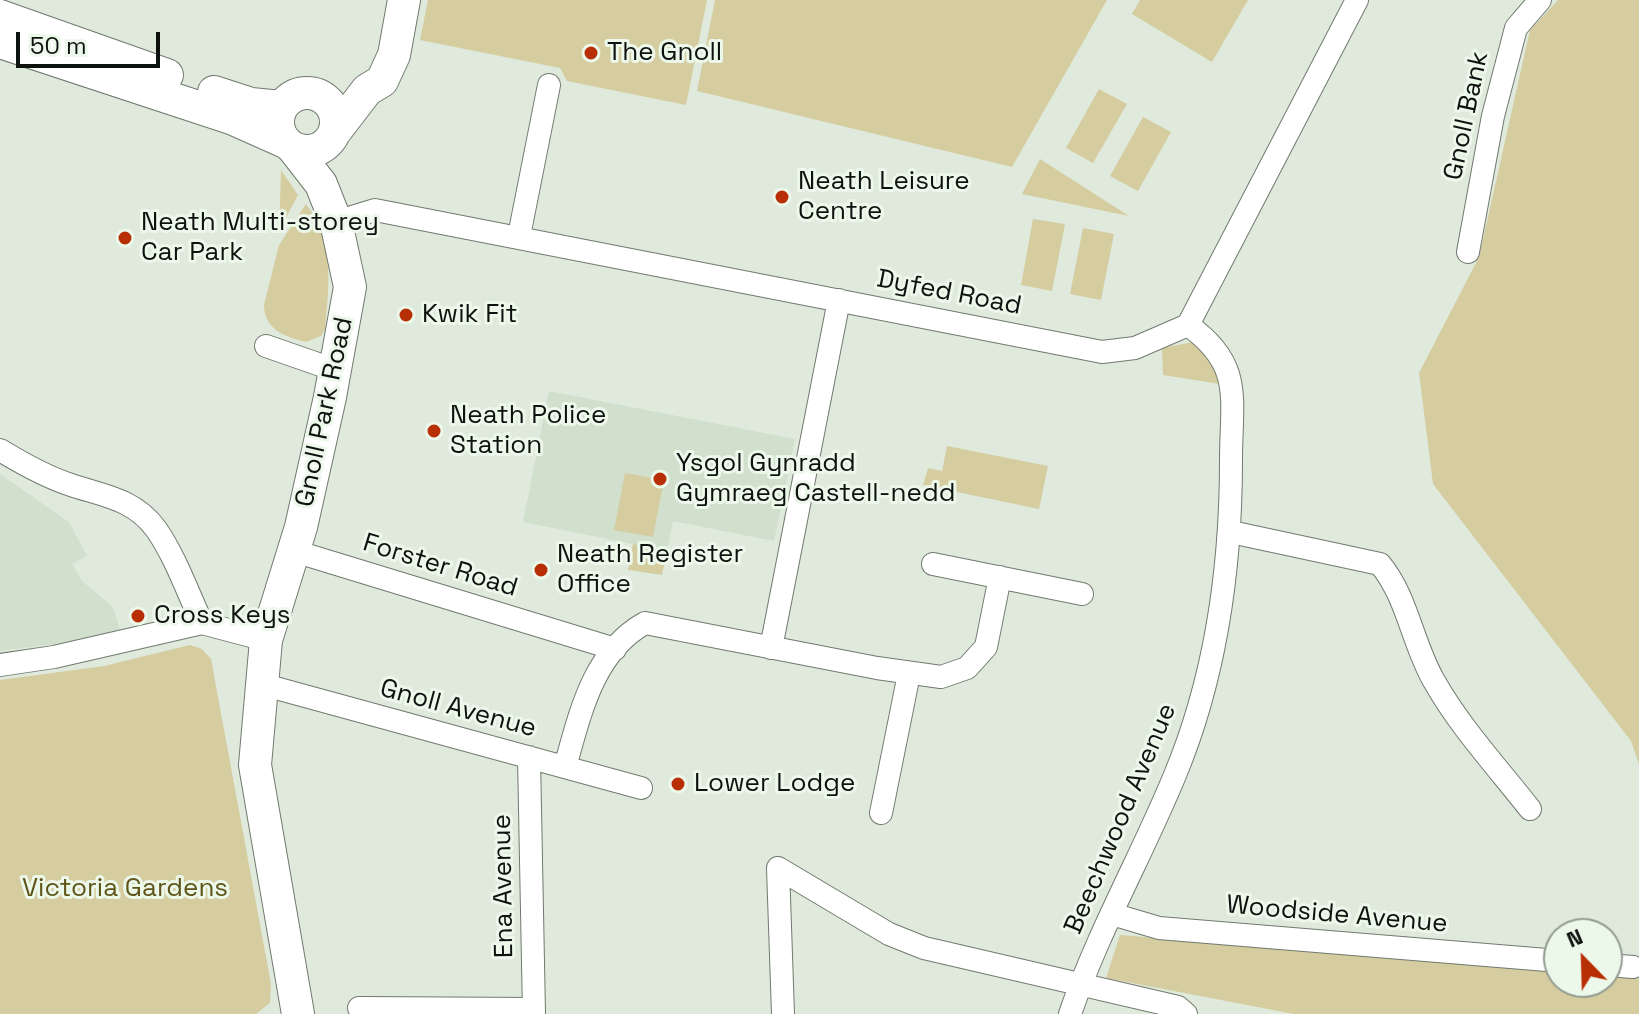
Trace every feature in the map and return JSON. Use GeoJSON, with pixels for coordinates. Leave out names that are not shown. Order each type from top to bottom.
{"type":"FeatureCollection","features":[{"type":"Feature","properties":{"kind":"main road"},"geometry":{"type":"LineString","coordinates":[[289,145],[278,125],[282,107],[297,95],[306,93],[324,98],[367,90],[382,81],[394,55],[404,0]]}},
{"type":"Feature","properties":{"kind":"main road"},"geometry":{"type":"LineString","coordinates":[[0,16],[251,104],[282,107]]}},
{"type":"Feature","properties":{"kind":"main road"},"geometry":{"type":"LineString","coordinates":[[0,42],[231,118],[289,145],[311,151],[331,138],[367,90]]}},
{"type":"Feature","properties":{"kind":"main road"},"geometry":{"type":"LineString","coordinates":[[321,184],[335,114],[324,98]]}},
{"type":"Feature","properties":{"kind":"main road","name":"Gnoll Park Road"},"geometry":{"type":"LineString","coordinates":[[266,640],[294,551],[335,370],[350,287],[336,222],[321,184],[289,145]]}},
{"type":"Feature","properties":{"kind":"main road"},"geometry":{"type":"LineString","coordinates":[[266,640],[255,765],[298,1014]]}},
{"type":"Feature","properties":{"kind":"street"},"geometry":{"type":"LineString","coordinates":[[1188,325],[1357,0]]}},
{"type":"Feature","properties":{"kind":"street","name":"Gnoll Bank"},"geometry":{"type":"LineString","coordinates":[[1468,252],[1493,116],[1516,28],[1540,0]]}},
{"type":"Feature","properties":{"kind":"street"},"geometry":{"type":"LineString","coordinates":[[519,236],[549,85]]}},
{"type":"Feature","properties":{"kind":"street","name":"Dyfed Road"},"geometry":{"type":"LineString","coordinates":[[336,222],[375,210],[1102,352],[1148,344],[1188,325]]}},
{"type":"Feature","properties":{"kind":"street"},"geometry":{"type":"LineString","coordinates":[[771,648],[839,300]]}},
{"type":"Feature","properties":{"kind":"street","name":"Beechwood Avenue"},"geometry":{"type":"LineString","coordinates":[[1070,1014],[1079,986],[1175,775],[1196,719],[1211,663],[1231,532],[1231,385],[1218,349],[1188,325]]}},
{"type":"Feature","properties":{"kind":"street"},"geometry":{"type":"LineString","coordinates":[[266,346],[335,370]]}},
{"type":"Feature","properties":{"kind":"street"},"geometry":{"type":"LineString","coordinates":[[0,450],[34,470],[73,486],[108,493],[133,507],[156,530],[202,623]]}},
{"type":"Feature","properties":{"kind":"street"},"geometry":{"type":"LineString","coordinates":[[1231,532],[1380,564],[1395,582],[1434,682],[1467,730],[1530,809]]}},
{"type":"Feature","properties":{"kind":"street","name":"Forster Road"},"geometry":{"type":"LineString","coordinates":[[294,551],[615,649]]}},
{"type":"Feature","properties":{"kind":"street"},"geometry":{"type":"LineString","coordinates":[[933,564],[1082,594]]}},
{"type":"Feature","properties":{"kind":"street"},"geometry":{"type":"LineString","coordinates":[[565,767],[587,692],[629,632],[645,623],[909,674],[950,675],[975,663],[991,635],[1000,577]]}},
{"type":"Feature","properties":{"kind":"street"},"geometry":{"type":"LineString","coordinates":[[0,665],[83,651],[202,623],[266,640]]}},
{"type":"Feature","properties":{"kind":"street"},"geometry":{"type":"LineString","coordinates":[[881,813],[909,674]]}},
{"type":"Feature","properties":{"kind":"street","name":"Gnoll Avenue"},"geometry":{"type":"LineString","coordinates":[[261,684],[641,788]]}},
{"type":"Feature","properties":{"kind":"street","name":"Ena Avenue"},"geometry":{"type":"LineString","coordinates":[[529,757],[534,1012]]}},
{"type":"Feature","properties":{"kind":"street"},"geometry":{"type":"LineString","coordinates":[[783,1014],[778,868],[889,934],[924,948],[1178,1007],[1186,1014]]}},
{"type":"Feature","properties":{"kind":"street","name":"Woodside Avenue"},"geometry":{"type":"LineString","coordinates":[[1112,914],[1159,928],[1543,960]]}},
{"type":"Feature","properties":{"kind":"street"},"geometry":{"type":"LineString","coordinates":[[1623,966],[1633,967]]}},
{"type":"Feature","properties":{"kind":"street"},"geometry":{"type":"LineString","coordinates":[[359,1008],[534,1012]]}},
{"type":"Feature","properties":{"kind":"shaded area","name":"Ysgol Gynradd Gymraeg Castell-nedd"},"geometry":{"type":"Polygon","coordinates":[[[549,391],[795,439],[774,541],[673,521],[667,551],[523,522],[549,391]]]}},
{"type":"Feature","properties":{"kind":"shaded area"},"geometry":{"type":"Polygon","coordinates":[[[0,474],[69,522],[87,556],[72,564],[82,581],[113,607],[120,630],[77,641],[0,651],[0,474]]]}},
{"type":"Feature","properties":{"kind":"green space","name":"The Gnoll"},"geometry":{"type":"Polygon","coordinates":[[[428,0],[707,0],[686,105],[567,81],[560,68],[420,40],[428,0]]]}},
{"type":"Feature","properties":{"kind":"green space"},"geometry":{"type":"Polygon","coordinates":[[[715,0],[1107,0],[1012,167],[697,91],[715,0]]]}},
{"type":"Feature","properties":{"kind":"green space"},"geometry":{"type":"Polygon","coordinates":[[[1140,0],[1248,0],[1212,62],[1132,14],[1140,0]]]}},
{"type":"Feature","properties":{"kind":"green space"},"geometry":{"type":"Polygon","coordinates":[[[1558,0],[1639,0],[1639,764],[1631,741],[1433,484],[1419,373],[1479,257],[1530,30],[1558,0]]]}},
{"type":"Feature","properties":{"kind":"green space"},"geometry":{"type":"Polygon","coordinates":[[[1099,89],[1127,104],[1093,163],[1066,148],[1099,89]]]}},
{"type":"Feature","properties":{"kind":"green space"},"geometry":{"type":"Polygon","coordinates":[[[1143,117],[1171,132],[1138,191],[1110,176],[1143,117]]]}},
{"type":"Feature","properties":{"kind":"green space"},"geometry":{"type":"Polygon","coordinates":[[[1040,159],[1129,216],[1022,194],[1040,159]]]}},
{"type":"Feature","properties":{"kind":"green space"},"geometry":{"type":"Polygon","coordinates":[[[281,170],[298,195],[279,231],[281,170]]]}},
{"type":"Feature","properties":{"kind":"green space"},"geometry":{"type":"Polygon","coordinates":[[[306,204],[322,233],[328,280],[325,329],[321,336],[306,342],[277,331],[268,320],[264,305],[279,245],[306,204]]]}},
{"type":"Feature","properties":{"kind":"green space"},"geometry":{"type":"Polygon","coordinates":[[[1033,219],[1065,224],[1052,291],[1021,285],[1033,219]]]}},
{"type":"Feature","properties":{"kind":"green space"},"geometry":{"type":"Polygon","coordinates":[[[1083,228],[1114,234],[1101,300],[1070,294],[1083,228]]]}},
{"type":"Feature","properties":{"kind":"green space"},"geometry":{"type":"Polygon","coordinates":[[[1193,342],[1206,348],[1220,384],[1163,375],[1162,348],[1193,342]]]}},
{"type":"Feature","properties":{"kind":"green space"},"geometry":{"type":"Polygon","coordinates":[[[947,446],[1048,466],[1039,509],[923,485],[928,468],[942,471],[947,446]]]}},
{"type":"Feature","properties":{"kind":"green space"},"geometry":{"type":"Polygon","coordinates":[[[625,473],[664,480],[653,537],[614,530],[625,473]]]}},
{"type":"Feature","properties":{"kind":"green space"},"geometry":{"type":"Polygon","coordinates":[[[633,544],[667,551],[662,575],[628,570],[633,544]]]}},
{"type":"Feature","properties":{"kind":"green space","name":"Victoria Gardens"},"geometry":{"type":"Polygon","coordinates":[[[190,645],[202,649],[211,659],[271,984],[270,1003],[256,1014],[0,1014],[0,680],[104,666],[190,645]]]}},
{"type":"Feature","properties":{"kind":"green space"},"geometry":{"type":"Polygon","coordinates":[[[1120,935],[1543,970],[1543,998],[1623,998],[1623,978],[1639,979],[1639,1014],[1294,1014],[1106,978],[1120,935]]]}},
{"type":"Feature","properties":{"kind":"place","name":"The Gnoll"},"geometry":{"type":"Point","coordinates":[591,53]}},
{"type":"Feature","properties":{"kind":"place","name":"Neath Leisure Centre"},"geometry":{"type":"Point","coordinates":[782,197]}},
{"type":"Feature","properties":{"kind":"place","name":"Neath Multi-storey Car Park"},"geometry":{"type":"Point","coordinates":[125,238]}},
{"type":"Feature","properties":{"kind":"place","name":"Kwik Fit"},"geometry":{"type":"Point","coordinates":[406,315]}},
{"type":"Feature","properties":{"kind":"place","name":"Neath Police Station"},"geometry":{"type":"Point","coordinates":[434,431]}},
{"type":"Feature","properties":{"kind":"place","name":"Ysgol Gynradd Gymraeg Castell-nedd"},"geometry":{"type":"Point","coordinates":[660,479]}},
{"type":"Feature","properties":{"kind":"place","name":"Neath Register Office"},"geometry":{"type":"Point","coordinates":[541,570]}},
{"type":"Feature","properties":{"kind":"place","name":"Cross Keys"},"geometry":{"type":"Point","coordinates":[138,616]}},
{"type":"Feature","properties":{"kind":"place","name":"Lower Lodge"},"geometry":{"type":"Point","coordinates":[678,784]}}]}
